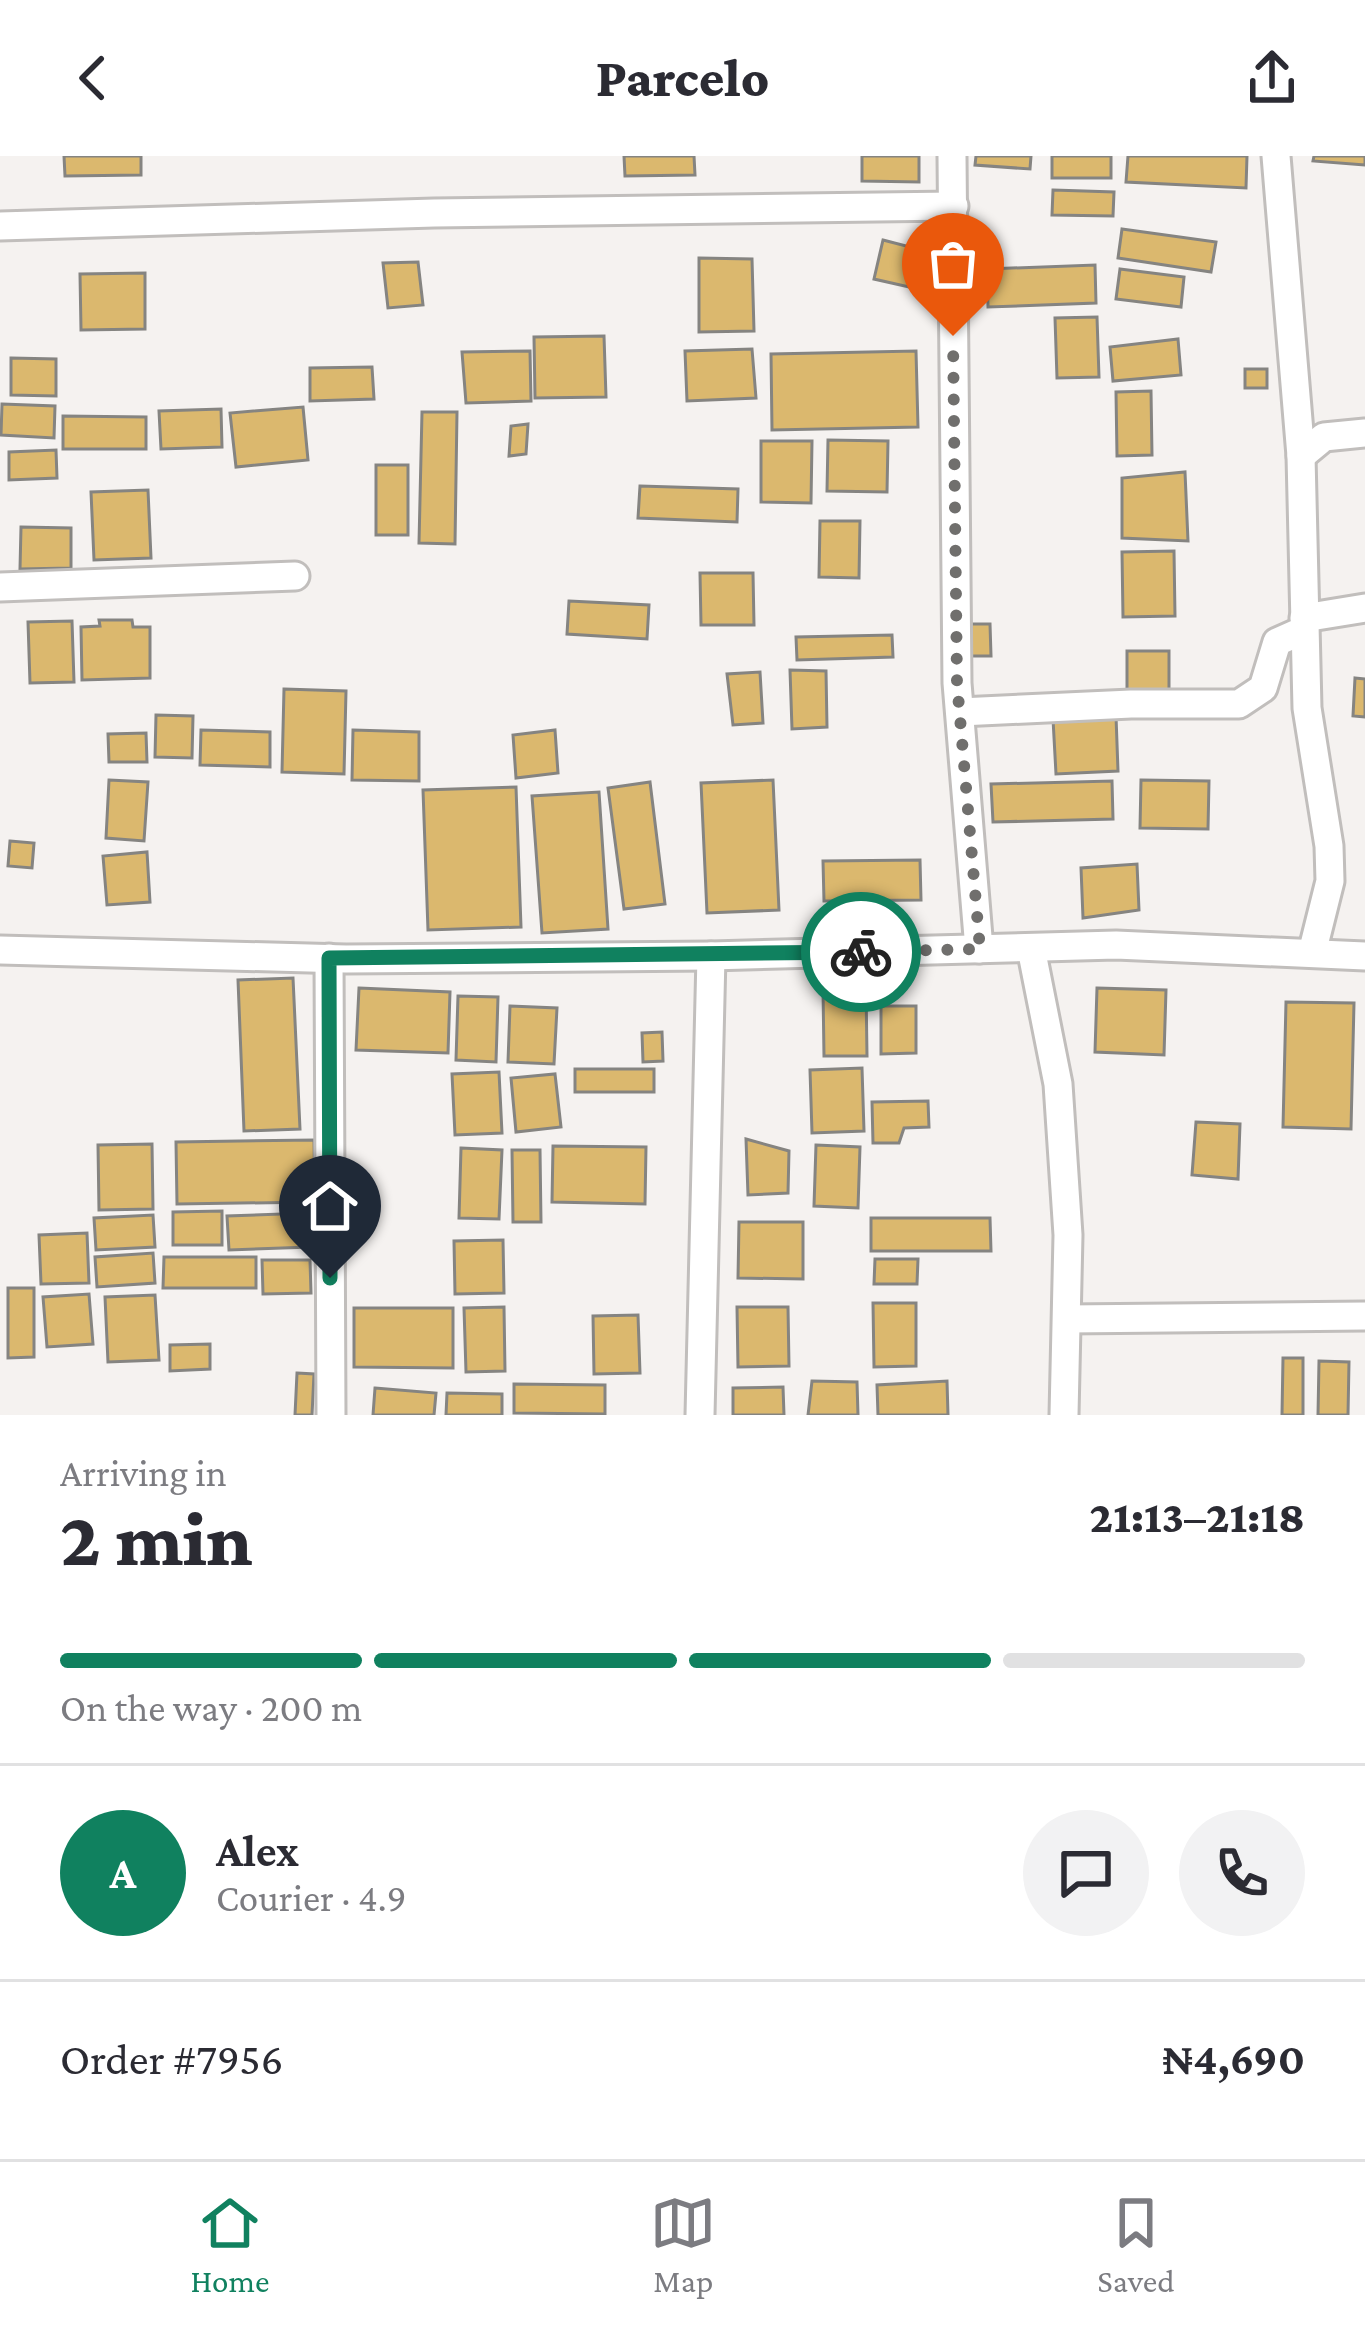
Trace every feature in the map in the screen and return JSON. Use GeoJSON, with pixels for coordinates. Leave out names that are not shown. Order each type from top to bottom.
{"type":"FeatureCollection","features":[{"type":"Feature","properties":{"kind":"street"},"geometry":{"type":"LineString","coordinates":[[952,156],[952,423],[960,712],[980,949]]}},
{"type":"Feature","properties":{"kind":"street"},"geometry":{"type":"LineString","coordinates":[[1276,156],[1300,455],[1306,709],[1330,846],[1330,881],[1312,953]]}},
{"type":"Feature","properties":{"kind":"street"},"geometry":{"type":"LineString","coordinates":[[0,226],[434,213],[954,206]]}},
{"type":"Feature","properties":{"kind":"street"},"geometry":{"type":"LineString","coordinates":[[1300,455],[1324,436],[1365,434]]}},
{"type":"Feature","properties":{"kind":"street"},"geometry":{"type":"LineString","coordinates":[[0,587],[295,576]]}},
{"type":"Feature","properties":{"kind":"street"},"geometry":{"type":"LineString","coordinates":[[960,712],[1239,704],[1262,688],[1276,642],[1304,624],[1365,608]]}},
{"type":"Feature","properties":{"kind":"street"},"geometry":{"type":"LineString","coordinates":[[0,950],[329,958],[711,956],[1116,946],[1365,956]]}},
{"type":"Feature","properties":{"kind":"street"},"geometry":{"type":"LineString","coordinates":[[1031,948],[1058,1084],[1068,1234],[1064,1415]]}},
{"type":"Feature","properties":{"kind":"street"},"geometry":{"type":"LineString","coordinates":[[700,1415],[711,956]]}},
{"type":"Feature","properties":{"kind":"street"},"geometry":{"type":"LineString","coordinates":[[329,958],[331,1415]]}},
{"type":"Feature","properties":{"kind":"street"},"geometry":{"type":"LineString","coordinates":[[1066,1319],[1365,1316]]}},
{"type":"Feature","properties":{"kind":"building"},"geometry":{"type":"Polygon","coordinates":[[[64,156],[141,156],[141,175],[65,176],[64,156]]]}},
{"type":"Feature","properties":{"kind":"building"},"geometry":{"type":"Polygon","coordinates":[[[624,156],[694,156],[695,175],[625,176],[624,156]]]}},
{"type":"Feature","properties":{"kind":"building"},"geometry":{"type":"Polygon","coordinates":[[[862,156],[919,156],[919,182],[862,181],[862,156]]]}},
{"type":"Feature","properties":{"kind":"building"},"geometry":{"type":"Polygon","coordinates":[[[976,156],[1031,156],[1030,169],[975,165],[976,156]]]}},
{"type":"Feature","properties":{"kind":"building"},"geometry":{"type":"Polygon","coordinates":[[[1052,156],[1111,156],[1111,178],[1052,178],[1052,156]]]}},
{"type":"Feature","properties":{"kind":"building"},"geometry":{"type":"Polygon","coordinates":[[[1128,156],[1247,156],[1246,188],[1126,182],[1128,156]]]}},
{"type":"Feature","properties":{"kind":"building"},"geometry":{"type":"Polygon","coordinates":[[[1314,156],[1365,156],[1365,165],[1313,161],[1314,156]]]}},
{"type":"Feature","properties":{"kind":"building"},"geometry":{"type":"Polygon","coordinates":[[[1053,190],[1114,192],[1113,216],[1052,215],[1053,190]]]}},
{"type":"Feature","properties":{"kind":"building"},"geometry":{"type":"Polygon","coordinates":[[[1122,229],[1216,242],[1211,272],[1118,258],[1122,229]]]}},
{"type":"Feature","properties":{"kind":"building"},"geometry":{"type":"Polygon","coordinates":[[[883,240],[918,249],[909,287],[874,279],[883,240]]]}},
{"type":"Feature","properties":{"kind":"building"},"geometry":{"type":"Polygon","coordinates":[[[699,258],[752,259],[754,331],[699,332],[699,258]]]}},
{"type":"Feature","properties":{"kind":"building"},"geometry":{"type":"Polygon","coordinates":[[[418,262],[423,305],[388,308],[383,263],[418,262]]]}},
{"type":"Feature","properties":{"kind":"building"},"geometry":{"type":"Polygon","coordinates":[[[1095,265],[1096,303],[988,307],[987,269],[1095,265]]]}},
{"type":"Feature","properties":{"kind":"building"},"geometry":{"type":"Polygon","coordinates":[[[1120,269],[1184,277],[1181,307],[1116,299],[1120,269]]]}},
{"type":"Feature","properties":{"kind":"building"},"geometry":{"type":"Polygon","coordinates":[[[145,273],[145,329],[81,330],[80,274],[145,273]]]}},
{"type":"Feature","properties":{"kind":"building"},"geometry":{"type":"Polygon","coordinates":[[[1097,317],[1099,377],[1057,378],[1055,318],[1097,317]]]}},
{"type":"Feature","properties":{"kind":"building"},"geometry":{"type":"Polygon","coordinates":[[[604,336],[606,397],[535,398],[534,337],[604,336]]]}},
{"type":"Feature","properties":{"kind":"building"},"geometry":{"type":"Polygon","coordinates":[[[1178,339],[1181,375],[1113,381],[1110,347],[1178,339]]]}},
{"type":"Feature","properties":{"kind":"building"},"geometry":{"type":"Polygon","coordinates":[[[752,349],[756,398],[687,401],[685,351],[752,349]]]}},
{"type":"Feature","properties":{"kind":"building"},"geometry":{"type":"Polygon","coordinates":[[[530,351],[531,401],[466,403],[462,352],[530,351]]]}},
{"type":"Feature","properties":{"kind":"building"},"geometry":{"type":"Polygon","coordinates":[[[916,351],[918,427],[772,430],[771,354],[916,351]]]}},
{"type":"Feature","properties":{"kind":"building"},"geometry":{"type":"Polygon","coordinates":[[[11,358],[56,359],[56,396],[11,395],[11,358]]]}},
{"type":"Feature","properties":{"kind":"building"},"geometry":{"type":"Polygon","coordinates":[[[372,367],[374,399],[310,401],[310,368],[372,367]]]}},
{"type":"Feature","properties":{"kind":"building"},"geometry":{"type":"Polygon","coordinates":[[[1245,369],[1267,369],[1267,388],[1245,388],[1245,369]]]}},
{"type":"Feature","properties":{"kind":"building"},"geometry":{"type":"Polygon","coordinates":[[[1151,391],[1152,455],[1117,456],[1116,392],[1151,391]]]}},
{"type":"Feature","properties":{"kind":"building"},"geometry":{"type":"Polygon","coordinates":[[[2,404],[55,406],[54,438],[1,435],[2,404]]]}},
{"type":"Feature","properties":{"kind":"building"},"geometry":{"type":"Polygon","coordinates":[[[303,407],[308,460],[236,467],[230,413],[303,407]]]}},
{"type":"Feature","properties":{"kind":"building"},"geometry":{"type":"Polygon","coordinates":[[[221,409],[222,447],[161,449],[159,411],[221,409]]]}},
{"type":"Feature","properties":{"kind":"building"},"geometry":{"type":"Polygon","coordinates":[[[422,412],[457,412],[455,544],[419,543],[422,412]]]}},
{"type":"Feature","properties":{"kind":"building"},"geometry":{"type":"Polygon","coordinates":[[[63,416],[146,417],[146,449],[63,449],[63,416]]]}},
{"type":"Feature","properties":{"kind":"building"},"geometry":{"type":"Polygon","coordinates":[[[528,424],[526,454],[509,456],[511,426],[528,424]]]}},
{"type":"Feature","properties":{"kind":"building"},"geometry":{"type":"Polygon","coordinates":[[[828,440],[888,441],[887,492],[827,491],[828,440]]]}},
{"type":"Feature","properties":{"kind":"building"},"geometry":{"type":"Polygon","coordinates":[[[761,441],[812,441],[811,503],[761,502],[761,441]]]}},
{"type":"Feature","properties":{"kind":"building"},"geometry":{"type":"Polygon","coordinates":[[[56,450],[57,478],[9,480],[9,452],[56,450]]]}},
{"type":"Feature","properties":{"kind":"building"},"geometry":{"type":"Polygon","coordinates":[[[376,465],[408,465],[408,535],[376,535],[376,465]]]}},
{"type":"Feature","properties":{"kind":"building"},"geometry":{"type":"Polygon","coordinates":[[[1185,472],[1188,541],[1122,538],[1122,478],[1185,472]]]}},
{"type":"Feature","properties":{"kind":"building"},"geometry":{"type":"Polygon","coordinates":[[[640,486],[738,489],[737,522],[638,518],[640,486]]]}},
{"type":"Feature","properties":{"kind":"building"},"geometry":{"type":"Polygon","coordinates":[[[148,490],[151,558],[94,560],[91,492],[148,490]]]}},
{"type":"Feature","properties":{"kind":"building"},"geometry":{"type":"Polygon","coordinates":[[[820,521],[860,521],[859,578],[819,577],[820,521]]]}},
{"type":"Feature","properties":{"kind":"building"},"geometry":{"type":"Polygon","coordinates":[[[21,527],[71,528],[71,568],[20,569],[21,527]]]}},
{"type":"Feature","properties":{"kind":"building"},"geometry":{"type":"Polygon","coordinates":[[[1174,551],[1175,616],[1123,617],[1122,552],[1174,551]]]}},
{"type":"Feature","properties":{"kind":"building"},"geometry":{"type":"Polygon","coordinates":[[[700,573],[753,573],[754,625],[701,625],[700,573]]]}},
{"type":"Feature","properties":{"kind":"building"},"geometry":{"type":"Polygon","coordinates":[[[569,601],[649,605],[647,639],[567,634],[569,601]]]}},
{"type":"Feature","properties":{"kind":"building"},"geometry":{"type":"Polygon","coordinates":[[[99,620],[132,620],[133,627],[150,627],[150,678],[82,680],[81,627],[100,626],[99,620]]]}},
{"type":"Feature","properties":{"kind":"building"},"geometry":{"type":"Polygon","coordinates":[[[72,621],[74,682],[30,683],[28,622],[72,621]]]}},
{"type":"Feature","properties":{"kind":"building"},"geometry":{"type":"Polygon","coordinates":[[[966,624],[990,624],[991,656],[966,656],[966,624]]]}},
{"type":"Feature","properties":{"kind":"building"},"geometry":{"type":"Polygon","coordinates":[[[892,635],[893,657],[797,660],[796,637],[892,635]]]}},
{"type":"Feature","properties":{"kind":"building"},"geometry":{"type":"Polygon","coordinates":[[[1127,651],[1169,651],[1169,694],[1127,694],[1127,651]]]}},
{"type":"Feature","properties":{"kind":"building"},"geometry":{"type":"Polygon","coordinates":[[[790,670],[826,671],[827,727],[792,729],[790,670]]]}},
{"type":"Feature","properties":{"kind":"building"},"geometry":{"type":"Polygon","coordinates":[[[760,672],[763,723],[733,725],[727,674],[760,672]]]}},
{"type":"Feature","properties":{"kind":"building"},"geometry":{"type":"Polygon","coordinates":[[[1355,678],[1365,679],[1365,717],[1353,716],[1355,678]]]}},
{"type":"Feature","properties":{"kind":"building"},"geometry":{"type":"Polygon","coordinates":[[[284,689],[346,691],[344,774],[282,772],[284,689]]]}},
{"type":"Feature","properties":{"kind":"building"},"geometry":{"type":"Polygon","coordinates":[[[156,715],[193,716],[192,758],[155,757],[156,715]]]}},
{"type":"Feature","properties":{"kind":"building"},"geometry":{"type":"Polygon","coordinates":[[[1116,716],[1118,771],[1056,774],[1053,719],[1116,716]]]}},
{"type":"Feature","properties":{"kind":"building"},"geometry":{"type":"Polygon","coordinates":[[[201,730],[270,732],[270,767],[200,765],[201,730]]]}},
{"type":"Feature","properties":{"kind":"building"},"geometry":{"type":"Polygon","coordinates":[[[353,730],[419,732],[419,781],[352,780],[353,730]]]}},
{"type":"Feature","properties":{"kind":"building"},"geometry":{"type":"Polygon","coordinates":[[[555,730],[558,773],[516,778],[513,735],[555,730]]]}},
{"type":"Feature","properties":{"kind":"building"},"geometry":{"type":"Polygon","coordinates":[[[146,733],[147,762],[109,762],[108,734],[146,733]]]}},
{"type":"Feature","properties":{"kind":"building"},"geometry":{"type":"Polygon","coordinates":[[[109,780],[148,782],[144,841],[106,838],[109,780]]]}},
{"type":"Feature","properties":{"kind":"building"},"geometry":{"type":"Polygon","coordinates":[[[773,780],[779,910],[707,913],[701,783],[773,780]]]}},
{"type":"Feature","properties":{"kind":"building"},"geometry":{"type":"Polygon","coordinates":[[[1141,780],[1209,781],[1208,829],[1140,828],[1141,780]]]}},
{"type":"Feature","properties":{"kind":"building"},"geometry":{"type":"Polygon","coordinates":[[[1112,781],[1113,819],[993,822],[991,784],[1112,781]]]}},
{"type":"Feature","properties":{"kind":"building"},"geometry":{"type":"Polygon","coordinates":[[[650,782],[665,904],[624,909],[608,788],[650,782]]]}},
{"type":"Feature","properties":{"kind":"building"},"geometry":{"type":"Polygon","coordinates":[[[516,787],[521,927],[428,930],[423,790],[516,787]]]}},
{"type":"Feature","properties":{"kind":"building"},"geometry":{"type":"Polygon","coordinates":[[[599,792],[608,929],[542,933],[532,796],[599,792]]]}},
{"type":"Feature","properties":{"kind":"building"},"geometry":{"type":"Polygon","coordinates":[[[10,841],[34,843],[32,868],[8,866],[10,841]]]}},
{"type":"Feature","properties":{"kind":"building"},"geometry":{"type":"Polygon","coordinates":[[[147,852],[150,902],[107,905],[103,856],[147,852]]]}},
{"type":"Feature","properties":{"kind":"building"},"geometry":{"type":"Polygon","coordinates":[[[920,860],[921,900],[824,901],[823,861],[920,860]]]}},
{"type":"Feature","properties":{"kind":"building"},"geometry":{"type":"Polygon","coordinates":[[[1137,864],[1139,910],[1083,918],[1081,868],[1137,864]]]}},
{"type":"Feature","properties":{"kind":"building"},"geometry":{"type":"Polygon","coordinates":[[[293,978],[300,1129],[244,1131],[238,980],[293,978]]]}},
{"type":"Feature","properties":{"kind":"building"},"geometry":{"type":"Polygon","coordinates":[[[359,988],[450,992],[448,1053],[356,1050],[359,988]]]}},
{"type":"Feature","properties":{"kind":"building"},"geometry":{"type":"Polygon","coordinates":[[[866,988],[867,1056],[824,1056],[823,989],[866,988]]]}},
{"type":"Feature","properties":{"kind":"building"},"geometry":{"type":"Polygon","coordinates":[[[1097,988],[1166,990],[1164,1055],[1095,1052],[1097,988]]]}},
{"type":"Feature","properties":{"kind":"building"},"geometry":{"type":"Polygon","coordinates":[[[458,996],[498,997],[496,1062],[456,1060],[458,996]]]}},
{"type":"Feature","properties":{"kind":"building"},"geometry":{"type":"Polygon","coordinates":[[[1286,1002],[1354,1003],[1351,1129],[1283,1127],[1286,1002]]]}},
{"type":"Feature","properties":{"kind":"building"},"geometry":{"type":"Polygon","coordinates":[[[510,1006],[557,1008],[554,1064],[508,1062],[510,1006]]]}},
{"type":"Feature","properties":{"kind":"building"},"geometry":{"type":"Polygon","coordinates":[[[881,1006],[916,1006],[916,1053],[881,1054],[881,1006]]]}},
{"type":"Feature","properties":{"kind":"building"},"geometry":{"type":"Polygon","coordinates":[[[662,1032],[663,1061],[643,1062],[642,1033],[662,1032]]]}},
{"type":"Feature","properties":{"kind":"building"},"geometry":{"type":"Polygon","coordinates":[[[862,1068],[864,1131],[812,1133],[810,1070],[862,1068]]]}},
{"type":"Feature","properties":{"kind":"building"},"geometry":{"type":"Polygon","coordinates":[[[575,1069],[654,1069],[654,1092],[575,1092],[575,1069]]]}},
{"type":"Feature","properties":{"kind":"building"},"geometry":{"type":"Polygon","coordinates":[[[499,1072],[502,1133],[455,1135],[452,1074],[499,1072]]]}},
{"type":"Feature","properties":{"kind":"building"},"geometry":{"type":"Polygon","coordinates":[[[555,1074],[561,1127],[516,1132],[511,1078],[555,1074]]]}},
{"type":"Feature","properties":{"kind":"building"},"geometry":{"type":"Polygon","coordinates":[[[928,1101],[929,1127],[904,1128],[899,1143],[873,1143],[872,1102],[928,1101]]]}},
{"type":"Feature","properties":{"kind":"building"},"geometry":{"type":"Polygon","coordinates":[[[1196,1122],[1240,1124],[1238,1179],[1192,1175],[1196,1122]]]}},
{"type":"Feature","properties":{"kind":"building"},"geometry":{"type":"Polygon","coordinates":[[[746,1139],[789,1151],[788,1193],[748,1195],[746,1139]]]}},
{"type":"Feature","properties":{"kind":"building"},"geometry":{"type":"Polygon","coordinates":[[[314,1140],[315,1202],[177,1204],[176,1142],[314,1140]]]}},
{"type":"Feature","properties":{"kind":"building"},"geometry":{"type":"Polygon","coordinates":[[[152,1144],[153,1209],[99,1210],[98,1145],[152,1144]]]}},
{"type":"Feature","properties":{"kind":"building"},"geometry":{"type":"Polygon","coordinates":[[[816,1145],[860,1147],[858,1208],[814,1206],[816,1145]]]}},
{"type":"Feature","properties":{"kind":"building"},"geometry":{"type":"Polygon","coordinates":[[[553,1146],[646,1147],[645,1204],[552,1202],[553,1146]]]}},
{"type":"Feature","properties":{"kind":"building"},"geometry":{"type":"Polygon","coordinates":[[[461,1148],[502,1150],[499,1219],[459,1218],[461,1148]]]}},
{"type":"Feature","properties":{"kind":"building"},"geometry":{"type":"Polygon","coordinates":[[[512,1150],[540,1150],[541,1222],[513,1222],[512,1150]]]}},
{"type":"Feature","properties":{"kind":"building"},"geometry":{"type":"Polygon","coordinates":[[[222,1211],[222,1245],[173,1245],[173,1212],[222,1211]]]}},
{"type":"Feature","properties":{"kind":"building"},"geometry":{"type":"Polygon","coordinates":[[[309,1213],[310,1247],[229,1250],[227,1216],[309,1213]]]}},
{"type":"Feature","properties":{"kind":"building"},"geometry":{"type":"Polygon","coordinates":[[[153,1215],[155,1247],[96,1250],[94,1218],[153,1215]]]}},
{"type":"Feature","properties":{"kind":"building"},"geometry":{"type":"Polygon","coordinates":[[[871,1218],[990,1218],[991,1251],[871,1251],[871,1218]]]}},
{"type":"Feature","properties":{"kind":"building"},"geometry":{"type":"Polygon","coordinates":[[[739,1222],[803,1222],[803,1279],[738,1278],[739,1222]]]}},
{"type":"Feature","properties":{"kind":"building"},"geometry":{"type":"Polygon","coordinates":[[[87,1233],[89,1283],[41,1284],[39,1235],[87,1233]]]}},
{"type":"Feature","properties":{"kind":"building"},"geometry":{"type":"Polygon","coordinates":[[[503,1240],[504,1293],[455,1294],[454,1241],[503,1240]]]}},
{"type":"Feature","properties":{"kind":"building"},"geometry":{"type":"Polygon","coordinates":[[[153,1253],[155,1283],[97,1287],[95,1257],[153,1253]]]}},
{"type":"Feature","properties":{"kind":"building"},"geometry":{"type":"Polygon","coordinates":[[[164,1257],[256,1257],[256,1288],[163,1288],[164,1257]]]}},
{"type":"Feature","properties":{"kind":"building"},"geometry":{"type":"Polygon","coordinates":[[[875,1259],[918,1259],[917,1284],[874,1284],[875,1259]]]}},
{"type":"Feature","properties":{"kind":"building"},"geometry":{"type":"Polygon","coordinates":[[[262,1260],[310,1260],[311,1293],[263,1294],[262,1260]]]}},
{"type":"Feature","properties":{"kind":"building"},"geometry":{"type":"Polygon","coordinates":[[[8,1288],[34,1288],[34,1357],[8,1358],[8,1288]]]}},
{"type":"Feature","properties":{"kind":"building"},"geometry":{"type":"Polygon","coordinates":[[[89,1294],[93,1344],[47,1347],[43,1297],[89,1294]]]}},
{"type":"Feature","properties":{"kind":"building"},"geometry":{"type":"Polygon","coordinates":[[[155,1295],[159,1360],[108,1362],[105,1297],[155,1295]]]}},
{"type":"Feature","properties":{"kind":"building"},"geometry":{"type":"Polygon","coordinates":[[[873,1303],[916,1303],[916,1366],[874,1367],[873,1303]]]}},
{"type":"Feature","properties":{"kind":"building"},"geometry":{"type":"Polygon","coordinates":[[[504,1307],[505,1371],[466,1372],[464,1308],[504,1307]]]}},
{"type":"Feature","properties":{"kind":"building"},"geometry":{"type":"Polygon","coordinates":[[[737,1307],[788,1307],[789,1366],[738,1367],[737,1307]]]}},
{"type":"Feature","properties":{"kind":"building"},"geometry":{"type":"Polygon","coordinates":[[[354,1308],[453,1308],[453,1368],[354,1367],[354,1308]]]}},
{"type":"Feature","properties":{"kind":"building"},"geometry":{"type":"Polygon","coordinates":[[[638,1315],[640,1373],[594,1374],[593,1316],[638,1315]]]}},
{"type":"Feature","properties":{"kind":"building"},"geometry":{"type":"Polygon","coordinates":[[[210,1344],[210,1369],[170,1371],[170,1345],[210,1344]]]}},
{"type":"Feature","properties":{"kind":"building"},"geometry":{"type":"Polygon","coordinates":[[[1283,1358],[1303,1358],[1303,1415],[1282,1415],[1283,1358]]]}},
{"type":"Feature","properties":{"kind":"building"},"geometry":{"type":"Polygon","coordinates":[[[1319,1361],[1349,1362],[1348,1415],[1318,1415],[1319,1361]]]}},
{"type":"Feature","properties":{"kind":"building"},"geometry":{"type":"Polygon","coordinates":[[[297,1373],[314,1374],[312,1415],[295,1415],[297,1373]]]}},
{"type":"Feature","properties":{"kind":"building"},"geometry":{"type":"Polygon","coordinates":[[[812,1381],[857,1382],[858,1415],[808,1415],[812,1381]]]}},
{"type":"Feature","properties":{"kind":"building"},"geometry":{"type":"Polygon","coordinates":[[[947,1381],[948,1415],[878,1415],[877,1385],[947,1381]]]}},
{"type":"Feature","properties":{"kind":"building"},"geometry":{"type":"Polygon","coordinates":[[[514,1384],[605,1385],[605,1414],[514,1413],[514,1384]]]}},
{"type":"Feature","properties":{"kind":"building"},"geometry":{"type":"Polygon","coordinates":[[[783,1387],[784,1415],[733,1415],[733,1388],[783,1387]]]}},
{"type":"Feature","properties":{"kind":"building"},"geometry":{"type":"Polygon","coordinates":[[[375,1388],[436,1393],[434,1415],[373,1415],[375,1388]]]}},
{"type":"Feature","properties":{"kind":"building"},"geometry":{"type":"Polygon","coordinates":[[[447,1393],[502,1394],[502,1415],[446,1415],[447,1393]]]}},
{"type":"Feature","properties":{"kind":"way so far"},"geometry":{"type":"LineString","coordinates":[[861,952],[980,949],[957,683],[953,336]]}},
{"type":"Feature","properties":{"kind":"route"},"geometry":{"type":"LineString","coordinates":[[330,1278],[329,958],[861,952]]}}]}
